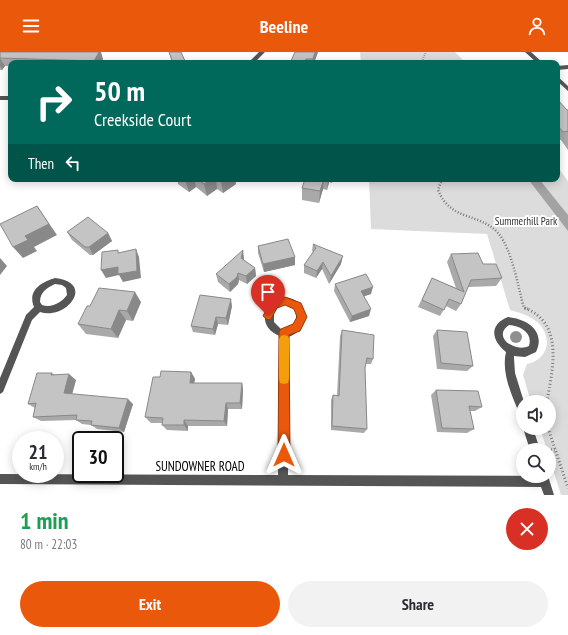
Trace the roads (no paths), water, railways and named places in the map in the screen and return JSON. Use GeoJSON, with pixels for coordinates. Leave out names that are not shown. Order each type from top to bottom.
{"type":"FeatureCollection","features":[{"type":"Feature","properties":{"kind":"street"},"geometry":{"type":"LineString","coordinates":[[255,60],[262,52]]}},
{"type":"Feature","properties":{"kind":"street"},"geometry":{"type":"LineString","coordinates":[[528,52],[537,60]]}},
{"type":"Feature","properties":{"kind":"street"},"geometry":{"type":"LineString","coordinates":[[560,81],[568,89]]}},
{"type":"Feature","properties":{"kind":"street"},"geometry":{"type":"LineString","coordinates":[[0,389],[28,318],[38,308]]}},
{"type":"Feature","properties":{"kind":"street"},"geometry":{"type":"LineString","coordinates":[[283,480],[284,332]]}},
{"type":"Feature","properties":{"kind":"street"},"geometry":{"type":"LineString","coordinates":[[512,351],[508,358],[510,371],[518,395]]}},
{"type":"Feature","properties":{"kind":"street","name":"SUNDOWNER ROAD"},"geometry":{"type":"LineString","coordinates":[[0,479],[516,479]]}},
{"type":"Feature","properties":{"kind":"street"},"geometry":{"type":"LineString","coordinates":[[545,483],[548,495]]}},
{"type":"Feature","properties":{"kind":"park label","name":"Summerhill Park"},"geometry":{"type":"Point","coordinates":[526,221]}}]}
